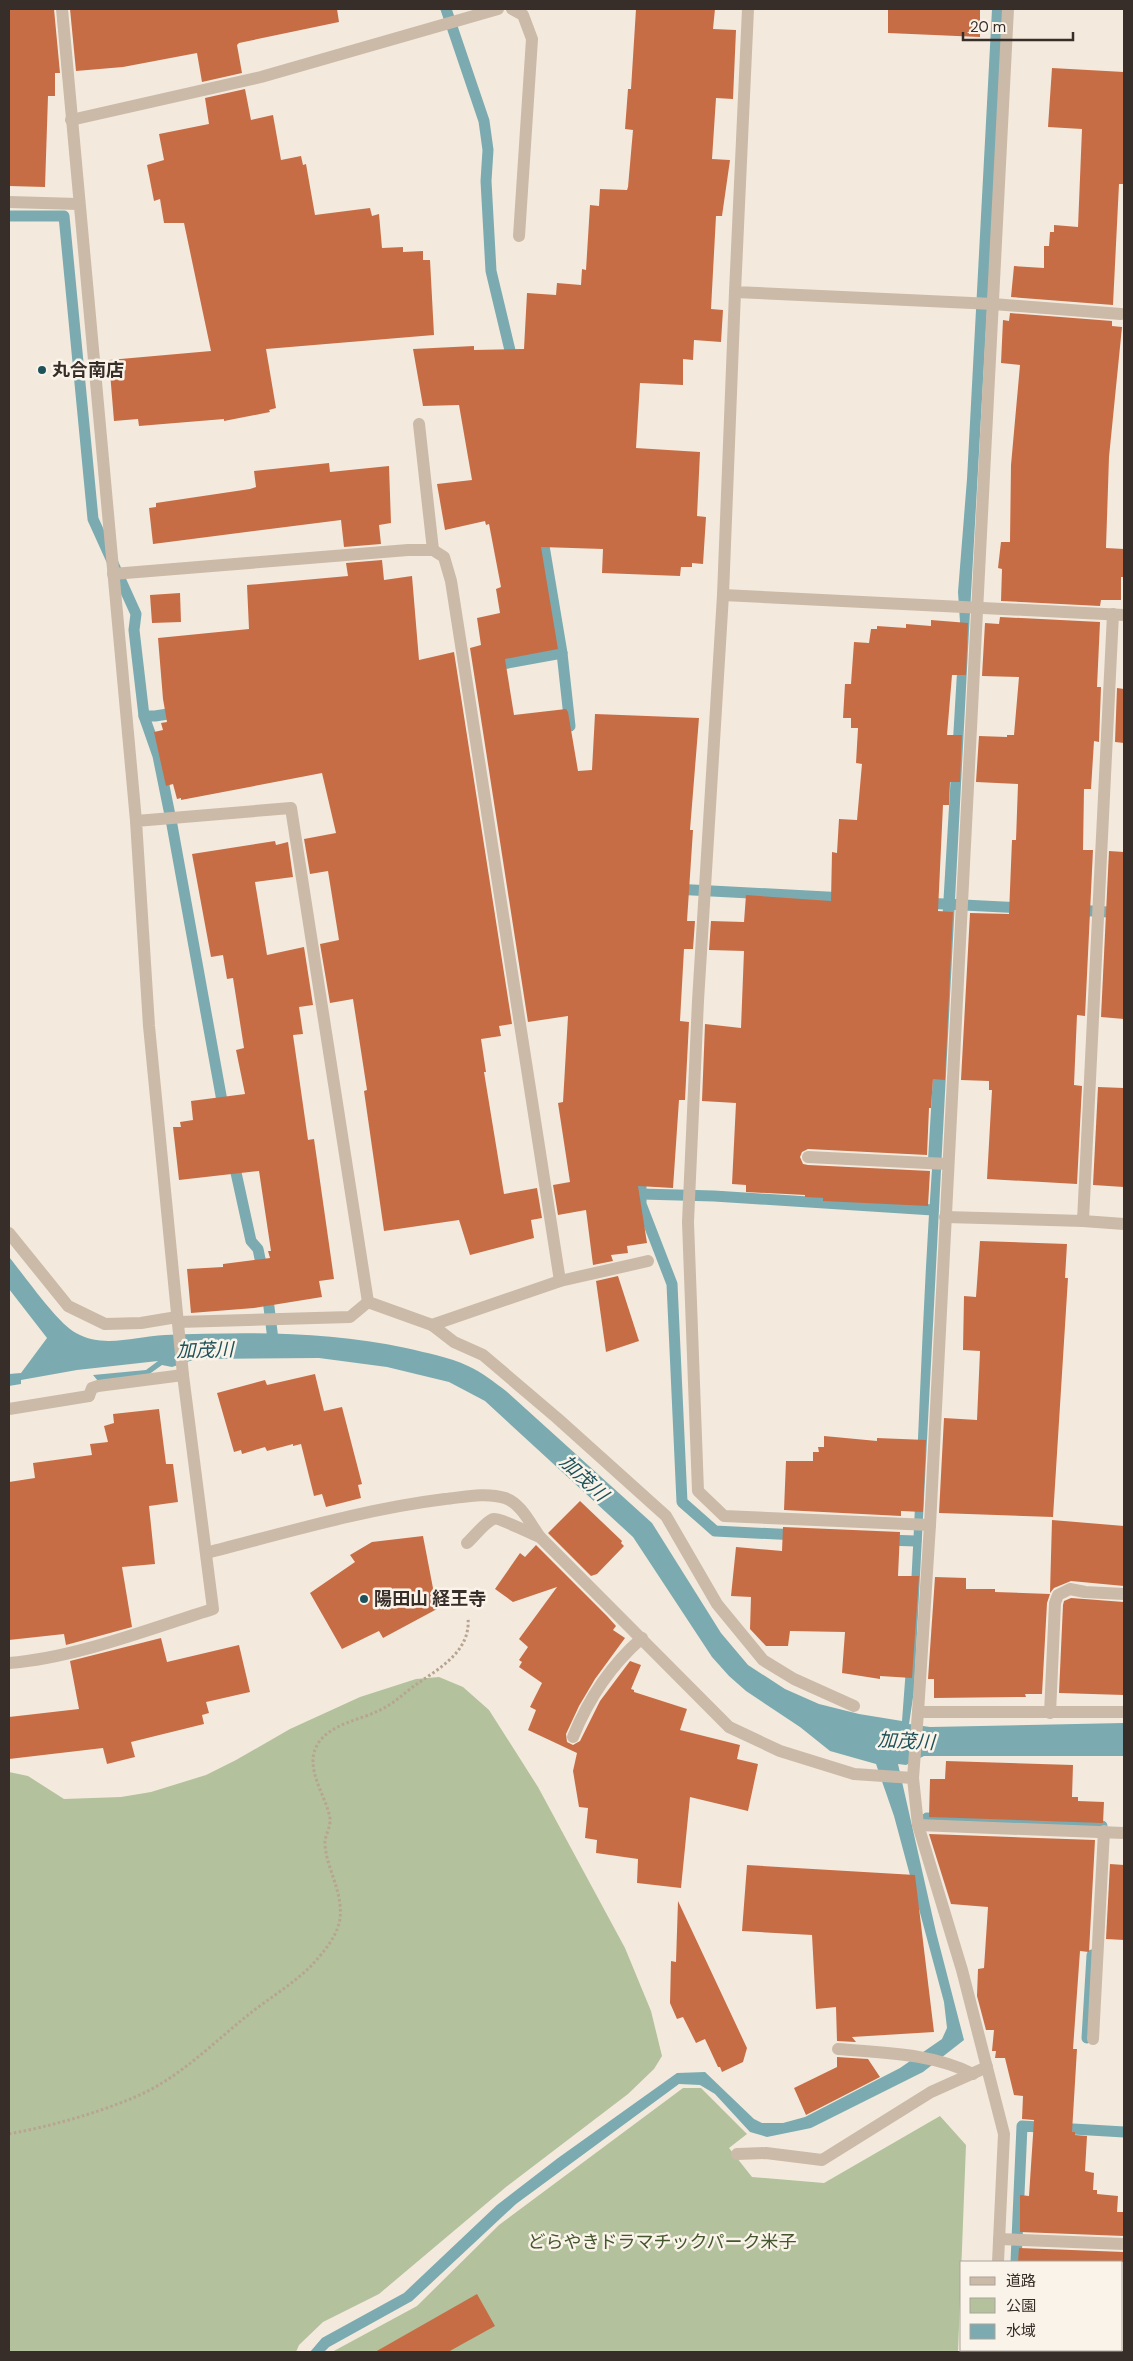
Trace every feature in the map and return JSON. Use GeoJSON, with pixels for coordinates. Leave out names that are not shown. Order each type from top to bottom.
{"type":"FeatureCollection","features":[{"type":"Feature","properties":{"kind":"street"},"geometry":{"type":"LineString","coordinates":[[9,1663],[24,1662],[97,1646],[212,1609],[183,1375],[149,1026],[136,821],[78,204],[62,9]]}},
{"type":"Feature","properties":{"kind":"street"},"geometry":{"type":"LineString","coordinates":[[71,120],[260,77],[498,9]]}},
{"type":"Feature","properties":{"kind":"street"},"geometry":{"type":"LineString","coordinates":[[512,9],[523,15],[532,39],[519,236]]}},
{"type":"Feature","properties":{"kind":"street"},"geometry":{"type":"LineString","coordinates":[[748,9],[723,595],[698,1001],[688,1222],[698,1491],[724,1516],[930,1525]]}},
{"type":"Feature","properties":{"kind":"street"},"geometry":{"type":"LineString","coordinates":[[998,2261],[1004,2134],[962,1970],[918,1825],[912,1778],[918,1716],[930,1525],[947,1164],[978,608],[1008,9]]}},
{"type":"Feature","properties":{"kind":"street"},"geometry":{"type":"LineString","coordinates":[[9,202],[78,204]]}},
{"type":"Feature","properties":{"kind":"street"},"geometry":{"type":"LineString","coordinates":[[735,292],[993,304],[1121,314]]}},
{"type":"Feature","properties":{"kind":"street"},"geometry":{"type":"LineString","coordinates":[[418,424],[433,550]]}},
{"type":"Feature","properties":{"kind":"street"},"geometry":{"type":"LineString","coordinates":[[113,574],[433,550],[444,557],[451,581],[560,1281]]}},
{"type":"Feature","properties":{"kind":"street"},"geometry":{"type":"LineString","coordinates":[[723,595],[1119,615],[1083,1221]]}},
{"type":"Feature","properties":{"kind":"street"},"geometry":{"type":"LineString","coordinates":[[136,821],[291,808],[368,1302]]}},
{"type":"Feature","properties":{"kind":"street"},"geometry":{"type":"LineString","coordinates":[[808,1157],[947,1164]]}},
{"type":"Feature","properties":{"kind":"street"},"geometry":{"type":"LineString","coordinates":[[945,1217],[1124,1224]]}},
{"type":"Feature","properties":{"kind":"street"},"geometry":{"type":"LineString","coordinates":[[9,1233],[68,1306],[105,1324],[178,1319],[350,1317],[368,1302]]}},
{"type":"Feature","properties":{"kind":"street"},"geometry":{"type":"LineString","coordinates":[[432,1325],[560,1281],[648,1261]]}},
{"type":"Feature","properties":{"kind":"street"},"geometry":{"type":"LineString","coordinates":[[368,1302],[432,1325],[454,1342],[484,1356],[557,1418],[666,1516],[717,1604],[763,1660],[794,1679],[854,1706]]}},
{"type":"Feature","properties":{"kind":"street"},"geometry":{"type":"LineString","coordinates":[[9,1409],[89,1396],[92,1388],[98,1386],[183,1375]]}},
{"type":"Feature","properties":{"kind":"street"},"geometry":{"type":"LineString","coordinates":[[206,1553],[408,1504],[471,1496],[491,1495],[508,1499],[521,1511],[540,1538],[729,1727],[780,1750],[854,1774],[912,1778]]}},
{"type":"Feature","properties":{"kind":"street"},"geometry":{"type":"LineString","coordinates":[[467,1543],[493,1520],[500,1519],[540,1538]]}},
{"type":"Feature","properties":{"kind":"street"},"geometry":{"type":"LineString","coordinates":[[1050,1712],[1055,1603],[1058,1595],[1070,1589],[1085,1592],[1124,1594]]}},
{"type":"Feature","properties":{"kind":"street"},"geometry":{"type":"LineString","coordinates":[[573,1737],[594,1694],[622,1657],[642,1638]]}},
{"type":"Feature","properties":{"kind":"street"},"geometry":{"type":"LineString","coordinates":[[918,1716],[1124,1712]]}},
{"type":"Feature","properties":{"kind":"street"},"geometry":{"type":"LineString","coordinates":[[918,1825],[1124,1833]]}},
{"type":"Feature","properties":{"kind":"street"},"geometry":{"type":"LineString","coordinates":[[1093,2039],[1104,1831]]}},
{"type":"Feature","properties":{"kind":"street"},"geometry":{"type":"LineString","coordinates":[[838,2049],[924,2058],[953,2064],[973,2074]]}},
{"type":"Feature","properties":{"kind":"street"},"geometry":{"type":"LineString","coordinates":[[737,2154],[766,2153],[822,2160],[931,2092],[987,2068]]}},
{"type":"Feature","properties":{"kind":"street"},"geometry":{"type":"LineString","coordinates":[[999,2239],[1124,2244]]}},
{"type":"Feature","properties":{"kind":"path"},"geometry":{"type":"LineString","coordinates":[[9,2134],[51,2126],[136,2097],[179,2072],[310,1966],[333,1939],[340,1919],[337,1885],[324,1843],[330,1828],[330,1818],[318,1788],[314,1768],[317,1744],[334,1729],[378,1711],[396,1701],[440,1670],[463,1645],[468,1635],[468,1618]]}},
{"type":"Feature","properties":{"kind":"green space"},"geometry":{"type":"Polygon","coordinates":[[[439,1677],[463,1687],[489,1710],[538,1787],[625,1948],[651,2011],[662,2056],[654,2069],[628,2094],[506,2187],[379,2294],[323,2322],[299,2345],[296,2352],[9,2352],[9,1772],[28,1776],[64,1799],[121,1797],[151,1792],[206,1775],[290,1729],[360,1697],[416,1679],[439,1677]]]}},
{"type":"Feature","properties":{"kind":"green space","name":"どらやきドラマチックパーク米子"},"geometry":{"type":"Polygon","coordinates":[[[683,2088],[701,2088],[747,2134],[729,2148],[752,2177],[824,2183],[940,2116],[966,2145],[962,2261],[960,2261],[958,2352],[332,2352],[417,2306],[499,2225],[683,2088]]]}},
{"type":"Feature","properties":{"kind":"water","name":"加茂川"},"geometry":{"type":"Polygon","coordinates":[[[992,9],[1004,9],[969,630],[914,1691],[909,1724],[930,1727],[1124,1723],[1124,1756],[924,1756],[906,1765],[898,1764],[936,1932],[964,2040],[923,2072],[811,2128],[767,2137],[750,2132],[715,2094],[700,2085],[679,2084],[516,2204],[412,2301],[329,2347],[324,2352],[310,2352],[322,2338],[404,2293],[497,2205],[558,2158],[677,2073],[705,2072],[754,2119],[762,2123],[783,2123],[805,2117],[900,2068],[942,2039],[947,2028],[944,2002],[894,1816],[876,1764],[830,1751],[800,1727],[746,1691],[729,1676],[712,1657],[633,1537],[485,1401],[449,1382],[387,1367],[319,1358],[196,1359],[172,1367],[162,1365],[148,1375],[98,1381],[93,1375],[146,1370],[158,1361],[77,1370],[21,1380],[21,1384],[9,1386],[9,1374],[21,1373],[47,1338],[9,1289],[9,1257],[60,1320],[76,1333],[87,1338],[109,1341],[154,1336],[256,1333],[346,1338],[406,1348],[446,1358],[473,1368],[506,1391],[652,1523],[721,1633],[748,1665],[785,1689],[819,1704],[859,1714],[902,1721],[932,1169],[928,1160],[960,622],[958,592],[967,479],[992,9]]]}},
{"type":"Feature","properties":{"kind":"building"},"geometry":{"type":"Polygon","coordinates":[[[9,9],[54,9],[60,73],[55,73],[55,96],[48,96],[45,187],[9,186],[9,9]]]}},
{"type":"Feature","properties":{"kind":"building"},"geometry":{"type":"Polygon","coordinates":[[[70,9],[337,9],[339,22],[239,43],[237,45],[242,73],[202,82],[197,53],[123,67],[76,71],[70,9]]]}},
{"type":"Feature","properties":{"kind":"building"},"geometry":{"type":"Polygon","coordinates":[[[636,9],[715,9],[713,29],[736,30],[733,99],[716,98],[712,159],[730,160],[722,216],[716,216],[711,309],[723,310],[721,342],[694,340],[693,360],[683,359],[683,385],[640,383],[636,448],[700,452],[697,516],[706,517],[703,564],[692,563],[692,567],[681,567],[680,576],[602,573],[603,549],[541,547],[558,649],[505,659],[514,715],[566,709],[568,712],[578,771],[592,770],[595,714],[699,718],[690,830],[693,830],[687,921],[695,921],[693,949],[684,949],[680,1021],[689,1022],[685,1100],[679,1100],[673,1188],[638,1186],[647,1243],[627,1246],[628,1253],[611,1255],[613,1261],[593,1265],[586,1210],[558,1215],[553,1185],[570,1182],[558,1103],[563,1102],[568,1016],[528,1022],[470,648],[481,645],[477,618],[500,613],[496,589],[501,587],[489,524],[486,525],[485,521],[445,530],[437,484],[472,480],[459,405],[423,406],[413,349],[474,346],[474,350],[524,349],[527,293],[556,295],[557,283],[581,285],[582,269],[586,270],[590,205],[599,206],[600,189],[627,190],[628,187],[633,130],[625,129],[628,89],[631,89],[636,9]]]}},
{"type":"Feature","properties":{"kind":"building"},"geometry":{"type":"Polygon","coordinates":[[[888,9],[980,9],[980,37],[888,33],[888,9]]]}},
{"type":"Feature","properties":{"kind":"building"},"geometry":{"type":"Polygon","coordinates":[[[1052,68],[1124,72],[1124,184],[1119,184],[1113,305],[1011,297],[1014,266],[1044,268],[1044,246],[1049,246],[1050,232],[1054,232],[1054,225],[1078,227],[1082,129],[1048,127],[1052,68]]]}},
{"type":"Feature","properties":{"kind":"building"},"geometry":{"type":"Polygon","coordinates":[[[245,89],[251,120],[273,115],[281,160],[301,156],[303,165],[306,164],[315,215],[370,208],[372,216],[379,214],[382,248],[403,247],[403,252],[423,251],[423,260],[430,260],[434,335],[266,349],[276,408],[269,410],[270,412],[224,421],[224,419],[139,426],[138,419],[114,421],[109,360],[211,351],[184,223],[164,223],[160,199],[154,201],[147,165],[164,160],[159,134],[209,124],[205,98],[245,89]]]}},
{"type":"Feature","properties":{"kind":"building"},"geometry":{"type":"Polygon","coordinates":[[[1010,313],[1112,321],[1112,326],[1122,327],[1109,457],[1106,548],[1124,549],[1124,577],[1121,577],[1121,600],[1101,600],[1100,606],[1001,601],[1002,569],[998,568],[1001,542],[1010,542],[1011,465],[1020,365],[1001,363],[1003,320],[1009,321],[1010,313]]]}},
{"type":"Feature","properties":{"kind":"building"},"geometry":{"type":"Polygon","coordinates":[[[329,463],[330,472],[389,466],[391,523],[379,525],[381,544],[344,547],[341,520],[153,544],[149,508],[156,507],[156,503],[250,489],[256,487],[254,471],[329,463]]]}},
{"type":"Feature","properties":{"kind":"building"},"geometry":{"type":"Polygon","coordinates":[[[382,560],[384,580],[412,576],[419,660],[454,652],[512,1024],[499,1026],[501,1036],[481,1039],[486,1072],[484,1072],[504,1194],[537,1188],[542,1218],[531,1220],[534,1238],[470,1255],[459,1220],[384,1231],[364,1091],[367,1090],[353,999],[330,1003],[320,944],[339,940],[328,871],[310,874],[304,839],[336,833],[322,773],[181,800],[181,798],[177,799],[173,784],[166,786],[154,732],[163,730],[161,723],[167,722],[163,699],[158,638],[249,629],[247,585],[348,576],[346,563],[382,560]]]}},
{"type":"Feature","properties":{"kind":"building"},"geometry":{"type":"Polygon","coordinates":[[[180,593],[181,622],[152,623],[150,595],[180,593]]]}},
{"type":"Feature","properties":{"kind":"building"},"geometry":{"type":"Polygon","coordinates":[[[1000,617],[1100,622],[1097,687],[1101,687],[1099,742],[1094,741],[1091,789],[1084,789],[1083,850],[1093,850],[1085,1016],[1077,1015],[1074,1085],[1082,1086],[1077,1184],[987,1179],[992,1090],[989,1090],[989,1081],[961,1080],[970,913],[1009,914],[1012,840],[1016,840],[1018,784],[976,782],[979,736],[1007,737],[1007,735],[1014,735],[1019,677],[982,676],[985,623],[999,624],[1000,617]]]}},
{"type":"Feature","properties":{"kind":"building"},"geometry":{"type":"Polygon","coordinates":[[[931,620],[968,623],[966,675],[952,675],[947,735],[962,735],[960,782],[950,782],[949,805],[943,805],[938,911],[953,912],[945,1080],[933,1079],[931,1108],[929,1108],[927,1155],[808,1149],[802,1152],[800,1157],[803,1164],[808,1165],[930,1171],[928,1206],[823,1201],[823,1198],[805,1197],[805,1195],[746,1192],[746,1185],[732,1184],[736,1103],[702,1101],[705,1024],[741,1028],[744,951],[709,950],[711,921],[744,922],[746,895],[831,901],[832,852],[837,853],[839,819],[857,820],[862,764],[856,763],[858,728],[851,728],[851,718],[843,718],[845,684],[851,684],[854,642],[869,643],[871,629],[877,629],[877,626],[906,628],[906,624],[931,626],[931,620]]]}},
{"type":"Feature","properties":{"kind":"building"},"geometry":{"type":"Polygon","coordinates":[[[1117,688],[1124,689],[1124,743],[1115,742],[1117,688]]]}},
{"type":"Feature","properties":{"kind":"building"},"geometry":{"type":"Polygon","coordinates":[[[275,841],[276,845],[288,842],[293,877],[255,882],[267,955],[304,947],[313,1005],[299,1007],[303,1034],[293,1035],[308,1140],[314,1139],[334,1279],[319,1281],[322,1297],[254,1308],[191,1313],[187,1269],[223,1267],[223,1264],[270,1258],[268,1251],[271,1251],[259,1171],[179,1180],[173,1127],[181,1127],[180,1122],[193,1120],[191,1101],[245,1094],[236,1050],[244,1048],[233,978],[227,979],[223,955],[211,957],[192,854],[275,841]]]}},
{"type":"Feature","properties":{"kind":"building"},"geometry":{"type":"Polygon","coordinates":[[[1109,851],[1124,852],[1124,1019],[1101,1017],[1109,851]]]}},
{"type":"Feature","properties":{"kind":"building"},"geometry":{"type":"Polygon","coordinates":[[[1098,1087],[1124,1088],[1124,1187],[1093,1185],[1098,1087]]]}},
{"type":"Feature","properties":{"kind":"building"},"geometry":{"type":"Polygon","coordinates":[[[980,1241],[1067,1244],[1065,1278],[1068,1278],[1053,1517],[939,1513],[944,1418],[977,1420],[980,1351],[963,1350],[964,1296],[976,1297],[980,1241]]]}},
{"type":"Feature","properties":{"kind":"building"},"geometry":{"type":"Polygon","coordinates":[[[618,1276],[639,1341],[606,1352],[596,1281],[618,1276]]]}},
{"type":"Feature","properties":{"kind":"building"},"geometry":{"type":"Polygon","coordinates":[[[315,1374],[324,1411],[342,1407],[362,1484],[358,1485],[361,1498],[326,1507],[322,1494],[314,1496],[301,1444],[293,1446],[293,1444],[267,1451],[265,1447],[242,1454],[241,1450],[234,1452],[217,1393],[265,1380],[267,1385],[315,1374]]]}},
{"type":"Feature","properties":{"kind":"building"},"geometry":{"type":"Polygon","coordinates":[[[159,1409],[166,1464],[173,1464],[178,1502],[149,1506],[155,1564],[122,1567],[132,1627],[66,1645],[64,1634],[9,1640],[9,1482],[35,1478],[33,1463],[92,1455],[90,1444],[108,1442],[104,1426],[114,1423],[113,1414],[159,1409]]]}},
{"type":"Feature","properties":{"kind":"building"},"geometry":{"type":"Polygon","coordinates":[[[824,1436],[877,1441],[877,1438],[926,1440],[923,1512],[901,1511],[901,1516],[784,1510],[786,1461],[813,1461],[813,1452],[819,1452],[818,1447],[824,1447],[824,1436]]]}},
{"type":"Feature","properties":{"kind":"building"},"geometry":{"type":"Polygon","coordinates":[[[580,1501],[622,1541],[621,1543],[624,1546],[597,1574],[591,1576],[548,1533],[580,1501]]]}},
{"type":"Feature","properties":{"kind":"building"},"geometry":{"type":"Polygon","coordinates":[[[1052,1520],[1124,1526],[1124,1586],[1071,1581],[1054,1588],[1050,1593],[1052,1520]]]}},
{"type":"Feature","properties":{"kind":"building"},"geometry":{"type":"Polygon","coordinates":[[[783,1527],[900,1532],[898,1576],[919,1576],[912,1678],[880,1676],[880,1679],[842,1673],[845,1632],[790,1631],[788,1646],[766,1646],[750,1629],[751,1597],[731,1596],[736,1547],[782,1551],[783,1527]]]}},
{"type":"Feature","properties":{"kind":"building"},"geometry":{"type":"Polygon","coordinates":[[[423,1536],[437,1609],[383,1638],[379,1631],[342,1649],[310,1593],[355,1562],[350,1555],[372,1542],[423,1536]]]}},
{"type":"Feature","properties":{"kind":"building"},"geometry":{"type":"Polygon","coordinates":[[[536,1545],[607,1616],[616,1626],[613,1630],[625,1638],[595,1679],[579,1706],[566,1734],[567,1742],[573,1745],[580,1741],[600,1701],[630,1661],[641,1665],[631,1689],[634,1692],[687,1709],[680,1730],[740,1745],[737,1759],[758,1764],[748,1811],[690,1797],[681,1888],[637,1883],[638,1859],[596,1853],[597,1840],[585,1838],[588,1808],[579,1807],[573,1771],[577,1753],[528,1730],[536,1710],[530,1707],[542,1683],[519,1667],[522,1662],[519,1660],[528,1647],[519,1639],[557,1587],[513,1602],[495,1589],[520,1553],[525,1557],[536,1545]]]}},
{"type":"Feature","properties":{"kind":"building"},"geometry":{"type":"Polygon","coordinates":[[[935,1577],[966,1578],[966,1589],[995,1589],[995,1592],[1050,1594],[1047,1603],[1042,1694],[1025,1694],[1026,1697],[934,1698],[934,1679],[928,1679],[935,1577]]]}},
{"type":"Feature","properties":{"kind":"building"},"geometry":{"type":"Polygon","coordinates":[[[1071,1598],[1124,1602],[1124,1695],[1059,1693],[1063,1605],[1064,1601],[1071,1598]]]}},
{"type":"Feature","properties":{"kind":"building"},"geometry":{"type":"Polygon","coordinates":[[[161,1638],[167,1662],[239,1645],[250,1692],[206,1702],[209,1713],[202,1715],[204,1724],[131,1742],[135,1757],[107,1764],[103,1748],[9,1759],[9,1717],[79,1709],[70,1661],[161,1638]]]}},
{"type":"Feature","properties":{"kind":"building"},"geometry":{"type":"Polygon","coordinates":[[[946,1761],[1073,1765],[1072,1797],[1078,1797],[1078,1801],[1104,1802],[1103,1823],[929,1817],[930,1779],[945,1779],[946,1761]]]}},
{"type":"Feature","properties":{"kind":"building"},"geometry":{"type":"Polygon","coordinates":[[[929,1834],[1095,1840],[1089,1952],[1080,1951],[1073,2049],[1077,2049],[1072,2132],[1075,2132],[1075,2135],[1087,2136],[1085,2171],[1094,2173],[1093,2190],[1097,2190],[1097,2194],[1118,2196],[1117,2212],[1124,2212],[1124,2236],[1020,2232],[1020,2195],[1029,2196],[1034,2120],[1022,2119],[1023,2096],[1014,2095],[1005,2058],[995,2058],[996,2051],[992,2051],[994,2030],[986,2030],[977,1996],[978,1969],[984,1968],[988,1907],[951,1904],[929,1834]]]}},
{"type":"Feature","properties":{"kind":"building"},"geometry":{"type":"Polygon","coordinates":[[[1110,1864],[1124,1865],[1124,1940],[1106,1939],[1110,1864]]]}},
{"type":"Feature","properties":{"kind":"building"},"geometry":{"type":"Polygon","coordinates":[[[747,1865],[915,1875],[934,2032],[852,2037],[856,2042],[837,2041],[836,2007],[816,2009],[812,1935],[742,1931],[747,1865]]]}},
{"type":"Feature","properties":{"kind":"building"},"geometry":{"type":"Polygon","coordinates":[[[678,1901],[747,2048],[743,2062],[722,2072],[705,2039],[696,2043],[683,2017],[677,2019],[670,2003],[671,1961],[676,1962],[678,1901]]]}},
{"type":"Feature","properties":{"kind":"building"},"geometry":{"type":"Polygon","coordinates":[[[837,2057],[868,2059],[880,2077],[806,2115],[794,2088],[837,2067],[837,2057]]]}},
{"type":"Feature","properties":{"kind":"building"},"geometry":{"type":"Polygon","coordinates":[[[1019,2248],[1124,2252],[1124,2262],[1018,2261],[1019,2248]]]}},
{"type":"Feature","properties":{"kind":"building"},"geometry":{"type":"Polygon","coordinates":[[[477,2294],[495,2326],[448,2352],[375,2352],[477,2294]]]}},
{"type":"Feature","properties":{"kind":"waterway"},"geometry":{"type":"LineString","coordinates":[[446,9],[484,121],[488,150],[486,181],[491,271],[513,363]]}},
{"type":"Feature","properties":{"kind":"waterway"},"geometry":{"type":"LineString","coordinates":[[9,216],[64,216],[93,519],[136,614],[134,630],[144,716],[158,756],[172,825],[224,1112]]}},
{"type":"Feature","properties":{"kind":"waterway"},"geometry":{"type":"LineString","coordinates":[[542,534],[562,653],[570,726]]}},
{"type":"Feature","properties":{"kind":"waterway"},"geometry":{"type":"LineString","coordinates":[[492,666],[562,653]]}},
{"type":"Feature","properties":{"kind":"waterway"},"geometry":{"type":"LineString","coordinates":[[144,716],[181,712]]}},
{"type":"Feature","properties":{"kind":"waterway"},"geometry":{"type":"LineString","coordinates":[[674,889],[845,898]]}},
{"type":"Feature","properties":{"kind":"waterway"},"geometry":{"type":"LineString","coordinates":[[924,903],[1025,908]]}},
{"type":"Feature","properties":{"kind":"waterway"},"geometry":{"type":"LineString","coordinates":[[1076,910],[1124,913]]}},
{"type":"Feature","properties":{"kind":"waterway"},"geometry":{"type":"LineString","coordinates":[[233,1159],[251,1241],[258,1249],[263,1273]]}},
{"type":"Feature","properties":{"kind":"waterway"},"geometry":{"type":"LineString","coordinates":[[641,1172],[641,1204],[672,1284],[682,1502],[715,1531],[797,1535]]}},
{"type":"Feature","properties":{"kind":"waterway"},"geometry":{"type":"LineString","coordinates":[[641,1194],[714,1196],[933,1210]]}},
{"type":"Feature","properties":{"kind":"waterway"},"geometry":{"type":"LineString","coordinates":[[267,1291],[274,1348]]}},
{"type":"Feature","properties":{"kind":"waterway"},"geometry":{"type":"LineString","coordinates":[[885,1540],[916,1541]]}},
{"type":"Feature","properties":{"kind":"waterway"},"geometry":{"type":"LineString","coordinates":[[927,1818],[1102,1826]]}},
{"type":"Feature","properties":{"kind":"waterway"},"geometry":{"type":"LineString","coordinates":[[1087,2038],[1092,1955]]}},
{"type":"Feature","properties":{"kind":"waterway"},"geometry":{"type":"LineString","coordinates":[[1016,2261],[1022,2126],[1124,2132]]}},
{"type":"Feature","properties":{"kind":"place","name":"丸合南店"},"geometry":{"type":"Point","coordinates":[42,370]}},
{"type":"Feature","properties":{"kind":"place","name":"陽田山 経王寺"},"geometry":{"type":"Point","coordinates":[364,1599]}}]}
